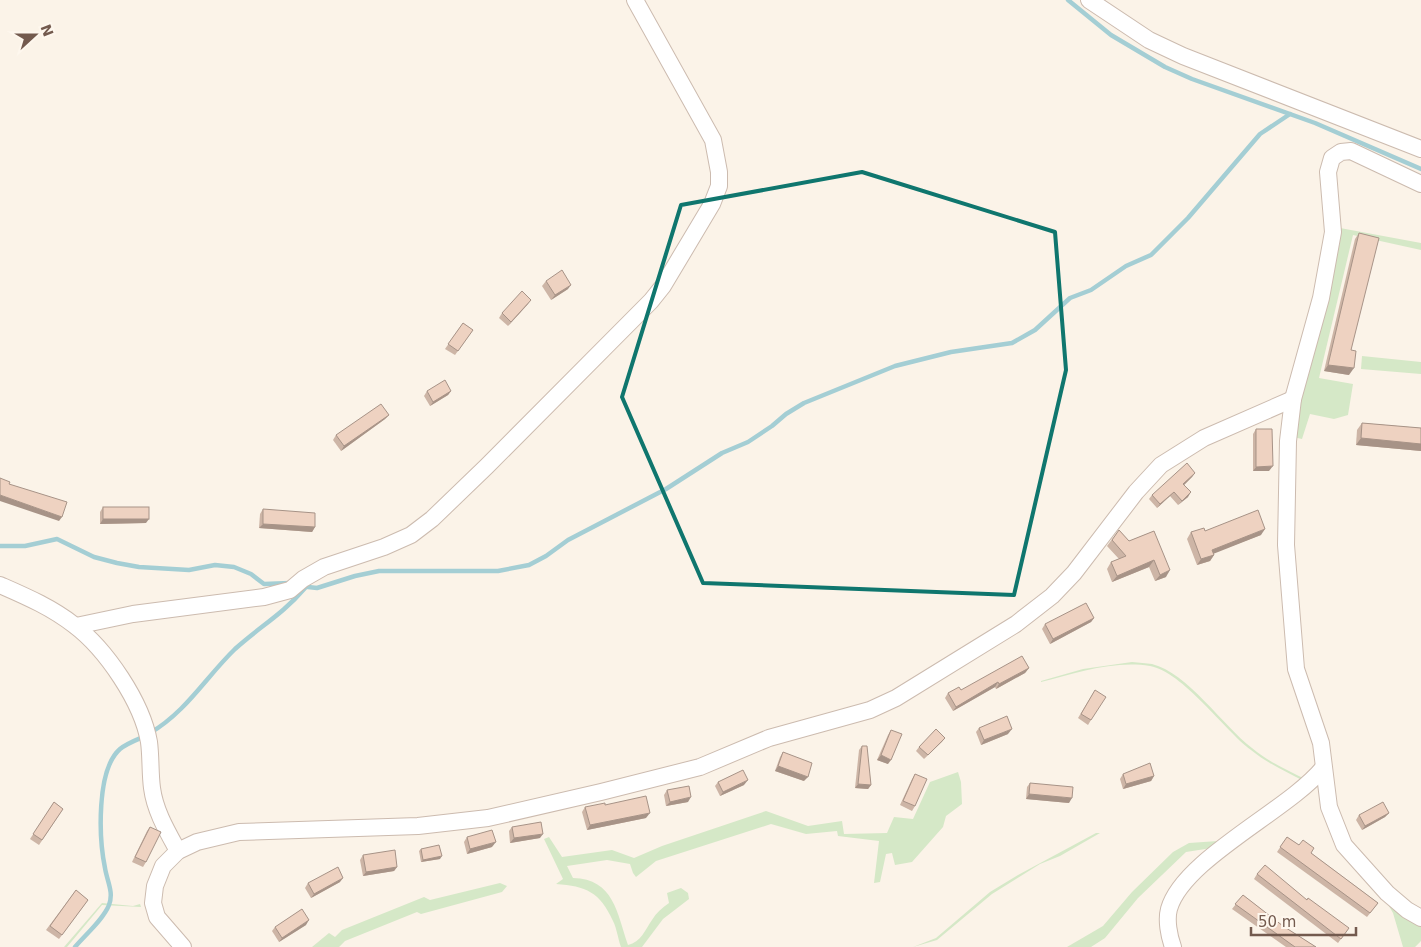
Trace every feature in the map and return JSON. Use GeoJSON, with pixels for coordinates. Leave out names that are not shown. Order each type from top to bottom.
{"type":"FeatureCollection","features":[{"type":"Feature","properties":{"kind":"street"},"geometry":{"type":"LineString","coordinates":[[76,626],[133,614],[264,597],[290,590],[302,579],[324,567],[384,547],[411,535],[432,519],[487,466],[651,301],[663,286],[712,204],[719,186],[719,172],[713,140],[635,0]]}},
{"type":"Feature","properties":{"kind":"street"},"geometry":{"type":"LineString","coordinates":[[1089,0],[1149,40],[1183,56],[1421,149]]}},
{"type":"Feature","properties":{"kind":"street"},"geometry":{"type":"LineString","coordinates":[[1421,184],[1351,151],[1340,152],[1332,158],[1328,172],[1333,232],[1321,298],[1293,399],[1286,484],[1286,545],[1296,669],[1321,743],[1329,807],[1344,845],[1387,892],[1407,910],[1421,918]]}},
{"type":"Feature","properties":{"kind":"street"},"geometry":{"type":"LineString","coordinates":[[183,947],[157,917],[153,903],[155,886],[163,866],[178,851],[197,842],[239,832],[418,826],[488,818],[700,767],[791,730],[870,710],[896,698],[1016,624],[1052,596],[1074,573],[1136,492],[1161,465],[1204,438],[1293,399]]}},
{"type":"Feature","properties":{"kind":"street"},"geometry":{"type":"LineString","coordinates":[[0,584],[57,613],[76,626],[116,671],[142,718],[149,743],[152,790],[160,818],[178,851]]}},
{"type":"Feature","properties":{"kind":"street"},"geometry":{"type":"LineString","coordinates":[[1173,947],[1169,924],[1169,910],[1177,892],[1203,864],[1272,810],[1311,783],[1323,768]]}},
{"type":"Feature","properties":{"kind":"highlighted area"},"geometry":{"type":"Polygon","coordinates":[[[862,172],[1055,232],[1066,370],[1014,595],[703,583],[622,397],[681,205],[862,172]]]}},
{"type":"Feature","properties":{"kind":"green space"},"geometry":{"type":"Polygon","coordinates":[[[1340,228],[1421,243],[1421,250],[1353,235],[1319,378],[1353,384],[1348,415],[1334,419],[1310,414],[1302,439],[1293,437],[1299,401],[1340,242],[1340,228]]]}},
{"type":"Feature","properties":{"kind":"green space"},"geometry":{"type":"Polygon","coordinates":[[[1362,356],[1421,362],[1421,374],[1361,369],[1362,356]]]}},
{"type":"Feature","properties":{"kind":"green space"},"geometry":{"type":"Polygon","coordinates":[[[1132,662],[1152,664],[1165,669],[1179,678],[1258,753],[1305,779],[1304,781],[1257,755],[1176,679],[1150,666],[1123,665],[1095,668],[1041,682],[1083,669],[1132,662]]]}},
{"type":"Feature","properties":{"kind":"green space"},"geometry":{"type":"Polygon","coordinates":[[[958,772],[961,782],[962,804],[946,816],[943,827],[912,862],[895,865],[892,853],[886,854],[880,882],[874,883],[879,841],[838,836],[837,831],[806,834],[771,824],[656,861],[636,877],[630,864],[607,860],[567,866],[573,878],[587,880],[597,884],[606,891],[617,910],[628,945],[636,941],[645,932],[655,915],[669,903],[667,893],[681,888],[688,893],[689,899],[663,919],[642,947],[621,947],[608,911],[603,903],[591,892],[576,887],[556,884],[563,879],[544,839],[549,837],[562,857],[612,850],[634,858],[662,846],[766,811],[808,826],[842,821],[844,834],[887,833],[894,817],[913,819],[930,782],[958,772]]]}},
{"type":"Feature","properties":{"kind":"green space"},"geometry":{"type":"Polygon","coordinates":[[[1096,833],[1100,833],[1060,856],[1040,864],[992,894],[937,940],[913,947],[936,938],[990,892],[1018,875],[1096,833]]]}},
{"type":"Feature","properties":{"kind":"green space"},"geometry":{"type":"Polygon","coordinates":[[[1218,841],[1218,847],[1186,852],[1138,898],[1105,938],[1091,947],[1067,947],[1103,926],[1132,892],[1173,852],[1189,843],[1218,841]]]}},
{"type":"Feature","properties":{"kind":"green space"},"geometry":{"type":"Polygon","coordinates":[[[500,883],[507,886],[502,892],[421,914],[417,912],[345,941],[339,947],[312,947],[329,933],[335,937],[342,930],[424,897],[430,900],[500,883]]]}},
{"type":"Feature","properties":{"kind":"green space"},"geometry":{"type":"Polygon","coordinates":[[[1386,901],[1421,922],[1421,941],[1415,947],[1403,947],[1393,913],[1386,901]]]}},
{"type":"Feature","properties":{"kind":"green space"},"geometry":{"type":"Polygon","coordinates":[[[102,903],[133,906],[140,904],[141,907],[102,905],[67,947],[64,947],[102,903]]]}},
{"type":"Feature","properties":{"kind":"building"},"geometry":{"type":"Polygon","coordinates":[[[1359,233],[1379,238],[1351,350],[1356,351],[1354,368],[1328,365],[1359,233]]]}},
{"type":"Feature","properties":{"kind":"building"},"geometry":{"type":"Polygon","coordinates":[[[562,270],[571,285],[555,295],[546,281],[562,270]]]}},
{"type":"Feature","properties":{"kind":"building"},"geometry":{"type":"Polygon","coordinates":[[[522,291],[531,300],[511,322],[502,313],[522,291]]]}},
{"type":"Feature","properties":{"kind":"building"},"geometry":{"type":"Polygon","coordinates":[[[463,323],[473,330],[458,351],[448,344],[463,323]]]}},
{"type":"Feature","properties":{"kind":"building"},"geometry":{"type":"Polygon","coordinates":[[[445,380],[451,391],[433,402],[427,391],[445,380]]]}},
{"type":"Feature","properties":{"kind":"building"},"geometry":{"type":"Polygon","coordinates":[[[381,404],[389,415],[344,446],[336,435],[381,404]]]}},
{"type":"Feature","properties":{"kind":"building"},"geometry":{"type":"Polygon","coordinates":[[[1362,423],[1421,428],[1421,444],[1361,438],[1362,423]]]}},
{"type":"Feature","properties":{"kind":"building"},"geometry":{"type":"Polygon","coordinates":[[[1256,429],[1272,429],[1273,466],[1256,467],[1256,429]]]}},
{"type":"Feature","properties":{"kind":"building"},"geometry":{"type":"Polygon","coordinates":[[[1187,463],[1195,473],[1183,484],[1191,492],[1182,501],[1174,492],[1160,504],[1152,495],[1187,463]]]}},
{"type":"Feature","properties":{"kind":"building"},"geometry":{"type":"Polygon","coordinates":[[[0,478],[10,482],[9,484],[67,502],[62,517],[0,495],[0,478]]]}},
{"type":"Feature","properties":{"kind":"building"},"geometry":{"type":"Polygon","coordinates":[[[103,507],[149,507],[149,519],[103,519],[103,507]]]}},
{"type":"Feature","properties":{"kind":"building"},"geometry":{"type":"Polygon","coordinates":[[[263,509],[315,513],[315,527],[263,524],[263,509]]]}},
{"type":"Feature","properties":{"kind":"building"},"geometry":{"type":"Polygon","coordinates":[[[1258,510],[1265,529],[1212,550],[1214,555],[1201,559],[1191,532],[1204,528],[1205,531],[1258,510]]]}},
{"type":"Feature","properties":{"kind":"building"},"geometry":{"type":"Polygon","coordinates":[[[1119,530],[1129,541],[1154,531],[1170,570],[1160,575],[1154,560],[1117,576],[1111,562],[1126,556],[1112,540],[1119,530]]]}},
{"type":"Feature","properties":{"kind":"building"},"geometry":{"type":"Polygon","coordinates":[[[1086,603],[1094,618],[1053,639],[1045,624],[1086,603]]]}},
{"type":"Feature","properties":{"kind":"building"},"geometry":{"type":"Polygon","coordinates":[[[1022,656],[1029,668],[999,684],[998,682],[956,707],[948,693],[959,687],[961,690],[1022,656]]]}},
{"type":"Feature","properties":{"kind":"building"},"geometry":{"type":"Polygon","coordinates":[[[1095,690],[1106,697],[1091,720],[1081,714],[1095,690]]]}},
{"type":"Feature","properties":{"kind":"building"},"geometry":{"type":"Polygon","coordinates":[[[1007,716],[1012,729],[984,740],[979,728],[1007,716]]]}},
{"type":"Feature","properties":{"kind":"building"},"geometry":{"type":"Polygon","coordinates":[[[936,729],[945,738],[928,755],[919,747],[936,729]]]}},
{"type":"Feature","properties":{"kind":"building"},"geometry":{"type":"Polygon","coordinates":[[[891,730],[902,734],[891,760],[881,755],[891,730]]]}},
{"type":"Feature","properties":{"kind":"building"},"geometry":{"type":"Polygon","coordinates":[[[862,746],[867,746],[871,785],[858,784],[862,746]]]}},
{"type":"Feature","properties":{"kind":"building"},"geometry":{"type":"Polygon","coordinates":[[[783,752],[812,763],[808,777],[778,766],[783,752]]]}},
{"type":"Feature","properties":{"kind":"building"},"geometry":{"type":"Polygon","coordinates":[[[1150,763],[1154,776],[1126,784],[1123,774],[1150,763]]]}},
{"type":"Feature","properties":{"kind":"building"},"geometry":{"type":"Polygon","coordinates":[[[743,770],[748,780],[723,792],[718,782],[743,770]]]}},
{"type":"Feature","properties":{"kind":"building"},"geometry":{"type":"Polygon","coordinates":[[[915,774],[927,779],[915,806],[903,801],[915,774]]]}},
{"type":"Feature","properties":{"kind":"building"},"geometry":{"type":"Polygon","coordinates":[[[1030,783],[1073,787],[1072,798],[1029,794],[1030,783]]]}},
{"type":"Feature","properties":{"kind":"building"},"geometry":{"type":"Polygon","coordinates":[[[689,786],[691,797],[670,802],[667,790],[689,786]]]}},
{"type":"Feature","properties":{"kind":"building"},"geometry":{"type":"Polygon","coordinates":[[[646,796],[650,813],[590,825],[585,807],[605,803],[605,805],[646,796]]]}},
{"type":"Feature","properties":{"kind":"building"},"geometry":{"type":"Polygon","coordinates":[[[54,802],[63,809],[42,840],[33,834],[54,802]]]}},
{"type":"Feature","properties":{"kind":"building"},"geometry":{"type":"Polygon","coordinates":[[[1383,802],[1389,813],[1365,826],[1359,815],[1383,802]]]}},
{"type":"Feature","properties":{"kind":"building"},"geometry":{"type":"Polygon","coordinates":[[[541,822],[543,834],[514,838],[512,827],[541,822]]]}},
{"type":"Feature","properties":{"kind":"building"},"geometry":{"type":"Polygon","coordinates":[[[150,827],[161,832],[146,862],[135,857],[150,827]]]}},
{"type":"Feature","properties":{"kind":"building"},"geometry":{"type":"Polygon","coordinates":[[[492,830],[496,842],[470,849],[467,837],[492,830]]]}},
{"type":"Feature","properties":{"kind":"building"},"geometry":{"type":"Polygon","coordinates":[[[1287,837],[1299,845],[1303,840],[1314,848],[1311,853],[1378,903],[1370,913],[1280,847],[1287,837]]]}},
{"type":"Feature","properties":{"kind":"building"},"geometry":{"type":"Polygon","coordinates":[[[439,845],[442,856],[423,860],[421,849],[439,845]]]}},
{"type":"Feature","properties":{"kind":"building"},"geometry":{"type":"Polygon","coordinates":[[[395,850],[397,867],[366,872],[363,855],[395,850]]]}},
{"type":"Feature","properties":{"kind":"building"},"geometry":{"type":"Polygon","coordinates":[[[1265,865],[1307,900],[1308,898],[1349,928],[1341,939],[1257,874],[1265,865]]]}},
{"type":"Feature","properties":{"kind":"building"},"geometry":{"type":"Polygon","coordinates":[[[338,867],[343,878],[314,894],[308,883],[338,867]]]}},
{"type":"Feature","properties":{"kind":"building"},"geometry":{"type":"Polygon","coordinates":[[[76,890],[88,900],[62,935],[50,926],[76,890]]]}},
{"type":"Feature","properties":{"kind":"building"},"geometry":{"type":"Polygon","coordinates":[[[1243,895],[1283,926],[1316,947],[1295,947],[1235,904],[1243,895]]]}},
{"type":"Feature","properties":{"kind":"building"},"geometry":{"type":"Polygon","coordinates":[[[302,909],[309,920],[282,938],[275,927],[302,909]]]}},
{"type":"Feature","properties":{"kind":"waterway"},"geometry":{"type":"LineString","coordinates":[[1068,0],[1111,35],[1165,67],[1192,79],[1315,123],[1421,169]]}},
{"type":"Feature","properties":{"kind":"waterway"},"geometry":{"type":"LineString","coordinates":[[299,586],[317,588],[355,576],[379,571],[498,571],[529,565],[546,556],[568,540],[666,489],[722,453],[748,442],[804,403],[895,366],[951,352],[1012,343],[1035,330],[1070,298],[1091,290],[1126,266],[1151,255],[1188,218],[1260,134],[1290,114]]}},
{"type":"Feature","properties":{"kind":"waterway"},"geometry":{"type":"LineString","coordinates":[[0,546],[25,546],[57,539],[94,557],[117,563],[139,567],[189,570],[215,565],[234,567],[251,574],[264,584],[290,583]]}},
{"type":"Feature","properties":{"kind":"waterway"},"geometry":{"type":"LineString","coordinates":[[150,733],[163,725],[185,705],[235,649],[288,606],[305,588]]}},
{"type":"Feature","properties":{"kind":"waterway"},"geometry":{"type":"LineString","coordinates":[[75,947],[103,916],[110,900],[101,840],[101,806],[107,772],[112,759],[120,749],[143,737]]}}]}
